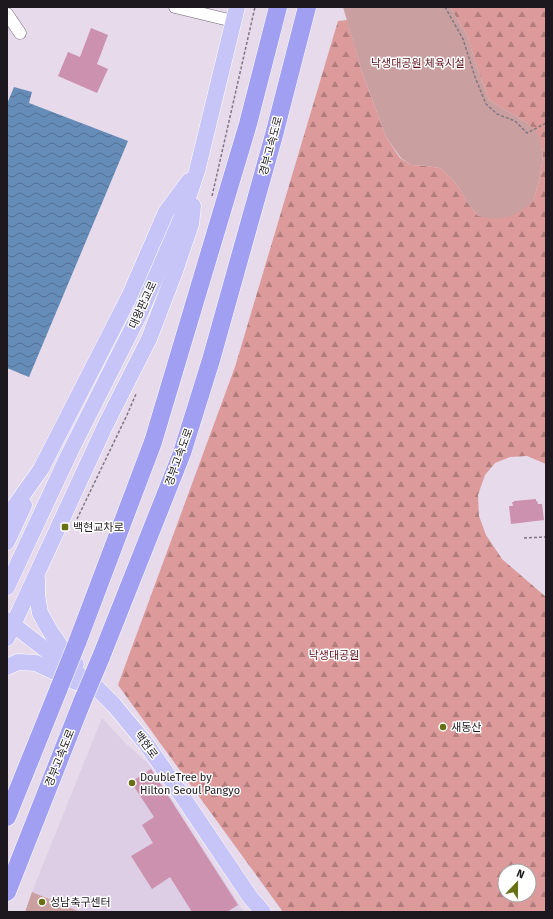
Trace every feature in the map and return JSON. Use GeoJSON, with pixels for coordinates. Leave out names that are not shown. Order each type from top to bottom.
{"type":"FeatureCollection","features":[{"type":"Feature","properties":{"kind":"highway"},"geometry":{"type":"LineString","coordinates":[[7,817],[77,643],[153,442],[248,124],[278,7]]}},
{"type":"Feature","properties":{"kind":"highway","name":"경부고속도로"},"geometry":{"type":"LineString","coordinates":[[7,892],[185,446],[213,353],[308,7]]}},
{"type":"Feature","properties":{"kind":"main road","name":"대왕판교로"},"geometry":{"type":"LineString","coordinates":[[7,587],[70,452],[141,311],[181,219],[197,170],[235,14]]}},
{"type":"Feature","properties":{"kind":"main road"},"geometry":{"type":"LineString","coordinates":[[7,542],[41,469],[129,297],[166,212],[197,170]]}},
{"type":"Feature","properties":{"kind":"main road"},"geometry":{"type":"LineString","coordinates":[[9,628],[37,574],[106,424],[149,339],[191,224],[197,170]]}},
{"type":"Feature","properties":{"kind":"main road"},"geometry":{"type":"LineString","coordinates":[[7,517],[41,469]]}},
{"type":"Feature","properties":{"kind":"main road"},"geometry":{"type":"LineString","coordinates":[[37,574],[37,595],[40,613],[63,650],[98,688]]}},
{"type":"Feature","properties":{"kind":"main road","name":"백현로"},"geometry":{"type":"LineString","coordinates":[[9,628],[98,688],[114,705],[147,745],[250,897],[262,912]]}},
{"type":"Feature","properties":{"kind":"main road"},"geometry":{"type":"LineString","coordinates":[[7,667],[18,662],[36,663],[77,682],[98,688]]}},
{"type":"Feature","properties":{"kind":"street"},"geometry":{"type":"LineString","coordinates":[[175,7],[235,14]]}},
{"type":"Feature","properties":{"kind":"street"},"geometry":{"type":"LineString","coordinates":[[7,14],[20,33]]}},
{"type":"Feature","properties":{"kind":"path"},"geometry":{"type":"LineString","coordinates":[[445,7],[463,39],[475,77],[486,104],[497,114],[515,121],[527,134],[546,123]]}},
{"type":"Feature","properties":{"kind":"path"},"geometry":{"type":"LineString","coordinates":[[524,538],[545,537]]}},
{"type":"Feature","properties":{"kind":"shaded area"},"geometry":{"type":"Polygon","coordinates":[[[102,718],[127,745],[148,763],[244,912],[80,912],[32,892],[102,718]]]}},
{"type":"Feature","properties":{"kind":"green space","name":"낙생대공원 체육시설"},"geometry":{"type":"Polygon","coordinates":[[[343,7],[450,7],[468,37],[475,62],[489,100],[527,123],[538,132],[543,156],[539,181],[533,201],[521,211],[508,217],[493,219],[478,216],[467,202],[460,189],[440,168],[411,165],[401,158],[386,137],[362,72],[343,7]]]}},
{"type":"Feature","properties":{"kind":"green space","name":"낙생대공원"},"geometry":{"type":"Polygon","coordinates":[[[450,7],[546,7],[546,464],[527,456],[510,457],[495,463],[485,475],[478,495],[479,516],[486,535],[502,559],[546,597],[546,912],[283,912],[118,685],[235,367],[338,21],[347,20],[362,72],[386,137],[400,158],[411,165],[440,168],[460,189],[467,202],[478,216],[533,201],[539,181],[543,156],[537,132],[527,123],[489,100],[475,62],[468,37],[450,7]]]}},
{"type":"Feature","properties":{"kind":"green space","name":"성남축구센터"},"geometry":{"type":"Polygon","coordinates":[[[32,892],[80,912],[25,912],[32,892]]]}},
{"type":"Feature","properties":{"kind":"water"},"geometry":{"type":"Polygon","coordinates":[[[14,87],[32,92],[29,103],[128,141],[29,377],[7,368],[7,104],[14,87]]]}},
{"type":"Feature","properties":{"kind":"building"},"geometry":{"type":"Polygon","coordinates":[[[91,28],[108,35],[97,64],[108,69],[97,93],[58,76],[68,52],[80,57],[91,28]]]}},
{"type":"Feature","properties":{"kind":"building"},"geometry":{"type":"Polygon","coordinates":[[[536,499],[538,504],[542,504],[544,520],[511,524],[509,506],[513,506],[512,502],[536,499]]]}},
{"type":"Feature","properties":{"kind":"building"},"geometry":{"type":"Polygon","coordinates":[[[151,769],[238,905],[227,912],[192,912],[170,877],[152,889],[131,856],[153,843],[142,825],[154,817],[131,782],[151,769]]]}},
{"type":"Feature","properties":{"kind":"place","name":"백현교차로"},"geometry":{"type":"Point","coordinates":[65,527]}},
{"type":"Feature","properties":{"kind":"place","name":"새동산"},"geometry":{"type":"Point","coordinates":[443,727]}},
{"type":"Feature","properties":{"kind":"place","name":"DoubleTree by Hilton Seoul Pangyo"},"geometry":{"type":"Point","coordinates":[132,783]}},
{"type":"Feature","properties":{"kind":"place","name":"성남축구센터"},"geometry":{"type":"Point","coordinates":[42,902]}}]}
